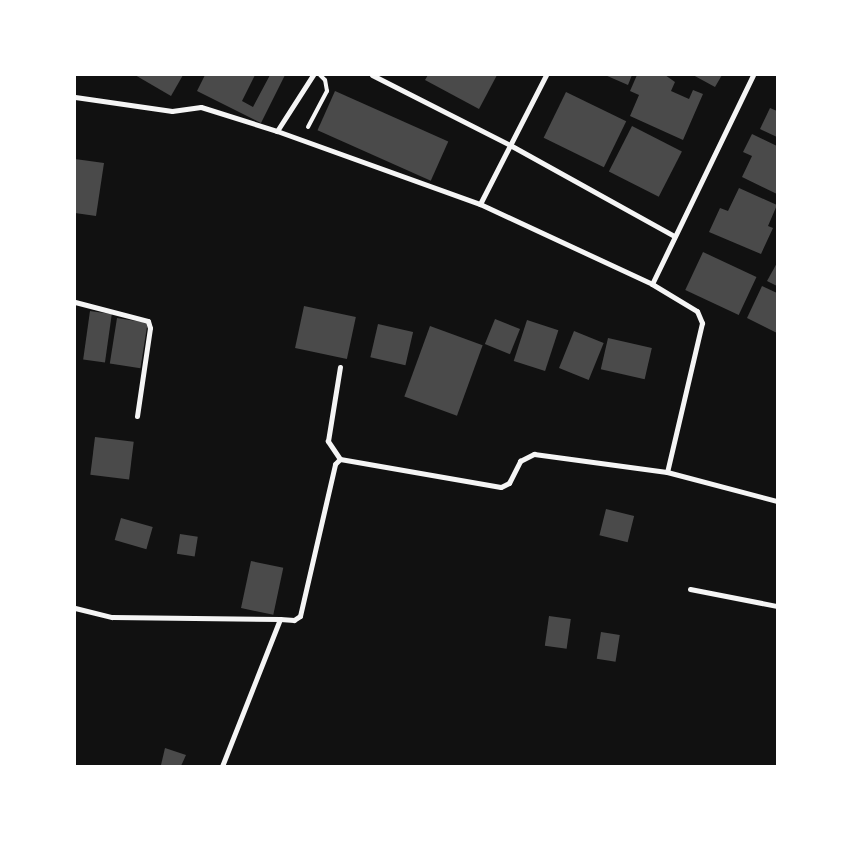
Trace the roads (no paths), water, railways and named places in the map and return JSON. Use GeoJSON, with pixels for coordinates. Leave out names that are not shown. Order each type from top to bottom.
{"type":"FeatureCollection","features":[{"type":"Feature","properties":{"kind":"street"},"geometry":{"type":"LineString","coordinates":[[277,131],[313,75]]}},
{"type":"Feature","properties":{"kind":"street"},"geometry":{"type":"LineString","coordinates":[[372,75],[510,145],[674,236]]}},
{"type":"Feature","properties":{"kind":"street"},"geometry":{"type":"LineString","coordinates":[[480,204],[546,75]]}},
{"type":"Feature","properties":{"kind":"street"},"geometry":{"type":"LineString","coordinates":[[652,284],[753,75]]}},
{"type":"Feature","properties":{"kind":"street"},"geometry":{"type":"LineString","coordinates":[[75,97],[172,111],[201,108],[277,131],[480,204],[652,284],[697,311],[702,323],[667,472]]}},
{"type":"Feature","properties":{"kind":"street"},"geometry":{"type":"LineString","coordinates":[[75,302],[148,321],[150,328],[137,416]]}},
{"type":"Feature","properties":{"kind":"street"},"geometry":{"type":"LineString","coordinates":[[340,367],[328,441],[340,460]]}},
{"type":"Feature","properties":{"kind":"street"},"geometry":{"type":"LineString","coordinates":[[75,608],[112,617],[294,620],[300,616],[334,464],[340,460],[502,487],[509,483],[520,461],[530,454],[667,472],[777,501]]}},
{"type":"Feature","properties":{"kind":"street"},"geometry":{"type":"LineString","coordinates":[[690,589],[777,606]]}},
{"type":"Feature","properties":{"kind":"street"},"geometry":{"type":"LineString","coordinates":[[222,766],[280,620]]}},
{"type":"Feature","properties":{"kind":"lane"},"geometry":{"type":"LineString","coordinates":[[308,127],[327,91],[325,80],[320,75]]}}]}
